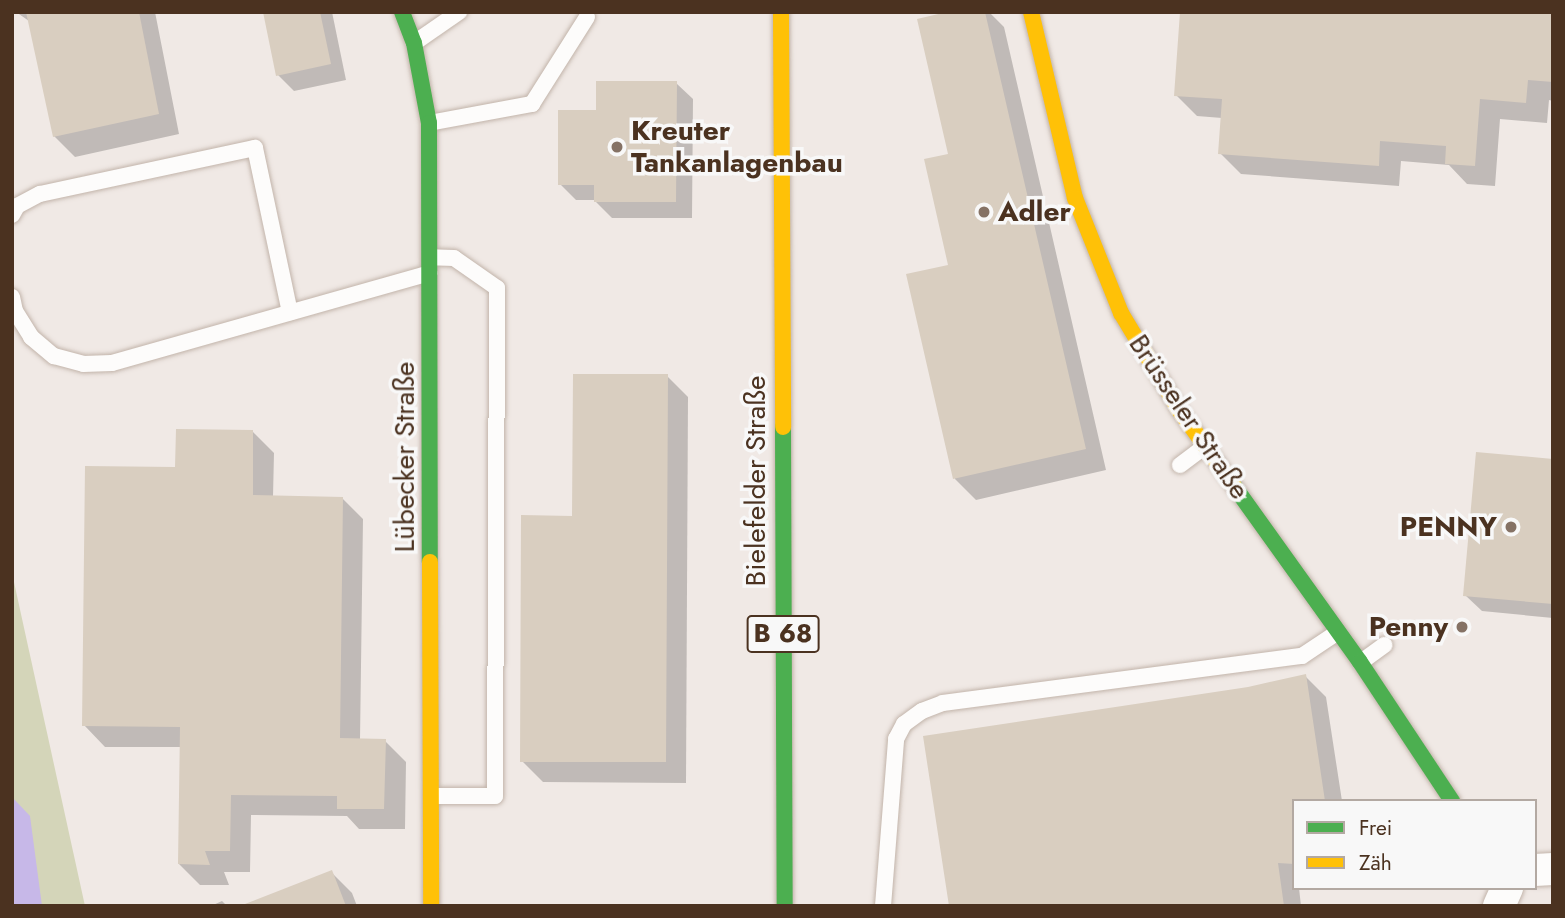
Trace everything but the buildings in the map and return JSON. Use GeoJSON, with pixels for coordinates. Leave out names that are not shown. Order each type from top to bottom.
{"type":"FeatureCollection","features":[{"type":"Feature","properties":{"kind":"street","name":"Lübecker Straße"},"geometry":{"type":"LineString","coordinates":[[402,12],[414,43],[429,123],[430,906]]}},
{"type":"Feature","properties":{"kind":"street","name":"Bielefelder Straße"},"geometry":{"type":"LineString","coordinates":[[775,12],[780,97]]}},
{"type":"Feature","properties":{"kind":"street","name":"Bielefelder Straße"},"geometry":{"type":"LineString","coordinates":[[781,12],[785,906]]}},
{"type":"Feature","properties":{"kind":"street","name":"Brüsseler Straße"},"geometry":{"type":"LineString","coordinates":[[1031,12],[1075,198],[1121,313],[1180,411],[1339,632],[1450,793]]}},
{"type":"Feature","properties":{"kind":"street"},"geometry":{"type":"LineString","coordinates":[[1499,906],[1507,890]]}},
{"type":"Feature","properties":{"kind":"lane"},"geometry":{"type":"LineString","coordinates":[[414,43],[458,12]]}},
{"type":"Feature","properties":{"kind":"lane"},"geometry":{"type":"LineString","coordinates":[[429,123],[532,104],[587,17]]}},
{"type":"Feature","properties":{"kind":"lane"},"geometry":{"type":"LineString","coordinates":[[12,215],[18,206],[40,194],[255,148],[290,312]]}},
{"type":"Feature","properties":{"kind":"lane"},"geometry":{"type":"LineString","coordinates":[[12,297],[15,311],[31,337],[54,356],[83,364],[112,363],[290,312],[454,258],[497,288],[495,796],[431,796]]}},
{"type":"Feature","properties":{"kind":"lane"},"geometry":{"type":"LineString","coordinates":[[1180,465],[1205,446]]}},
{"type":"Feature","properties":{"kind":"lane"},"geometry":{"type":"LineString","coordinates":[[883,906],[896,739],[904,724],[922,711],[943,703],[1302,656],[1339,632]]}},
{"type":"Feature","properties":{"kind":"lane"},"geometry":{"type":"LineString","coordinates":[[1360,662],[1384,645]]}},
{"type":"Feature","properties":{"kind":"green space"},"geometry":{"type":"Polygon","coordinates":[[[12,573],[85,906],[12,906],[12,573]]]}},
{"type":"Feature","properties":{"kind":"shaded area"},"geometry":{"type":"Polygon","coordinates":[[[12,797],[30,816],[42,906],[12,906],[12,797]]]}},
{"type":"Feature","properties":{"kind":"traffic: fast"},"geometry":{"type":"LineString","coordinates":[[402,12],[414,43],[429,123],[430,562]]}},
{"type":"Feature","properties":{"kind":"traffic: fast"},"geometry":{"type":"LineString","coordinates":[[783,427],[785,906]]}},
{"type":"Feature","properties":{"kind":"traffic: fast"},"geometry":{"type":"LineString","coordinates":[[1234,486],[1360,662],[1451,799]]}},
{"type":"Feature","properties":{"kind":"traffic: slow"},"geometry":{"type":"LineString","coordinates":[[781,12],[783,427]]}},
{"type":"Feature","properties":{"kind":"traffic: slow"},"geometry":{"type":"LineString","coordinates":[[1031,12],[1075,198],[1121,313],[1180,411],[1234,486]]}},
{"type":"Feature","properties":{"kind":"traffic: slow"},"geometry":{"type":"LineString","coordinates":[[430,562],[431,906]]}},
{"type":"Feature","properties":{"kind":"place","name":"Kreuter Tankanlagenbau"},"geometry":{"type":"Point","coordinates":[617,147]}},
{"type":"Feature","properties":{"kind":"place","name":"Adler"},"geometry":{"type":"Point","coordinates":[984,212]}},
{"type":"Feature","properties":{"kind":"place","name":"PENNY"},"geometry":{"type":"Point","coordinates":[1511,527]}},
{"type":"Feature","properties":{"kind":"place","name":"Penny"},"geometry":{"type":"Point","coordinates":[1462,627]}}]}
